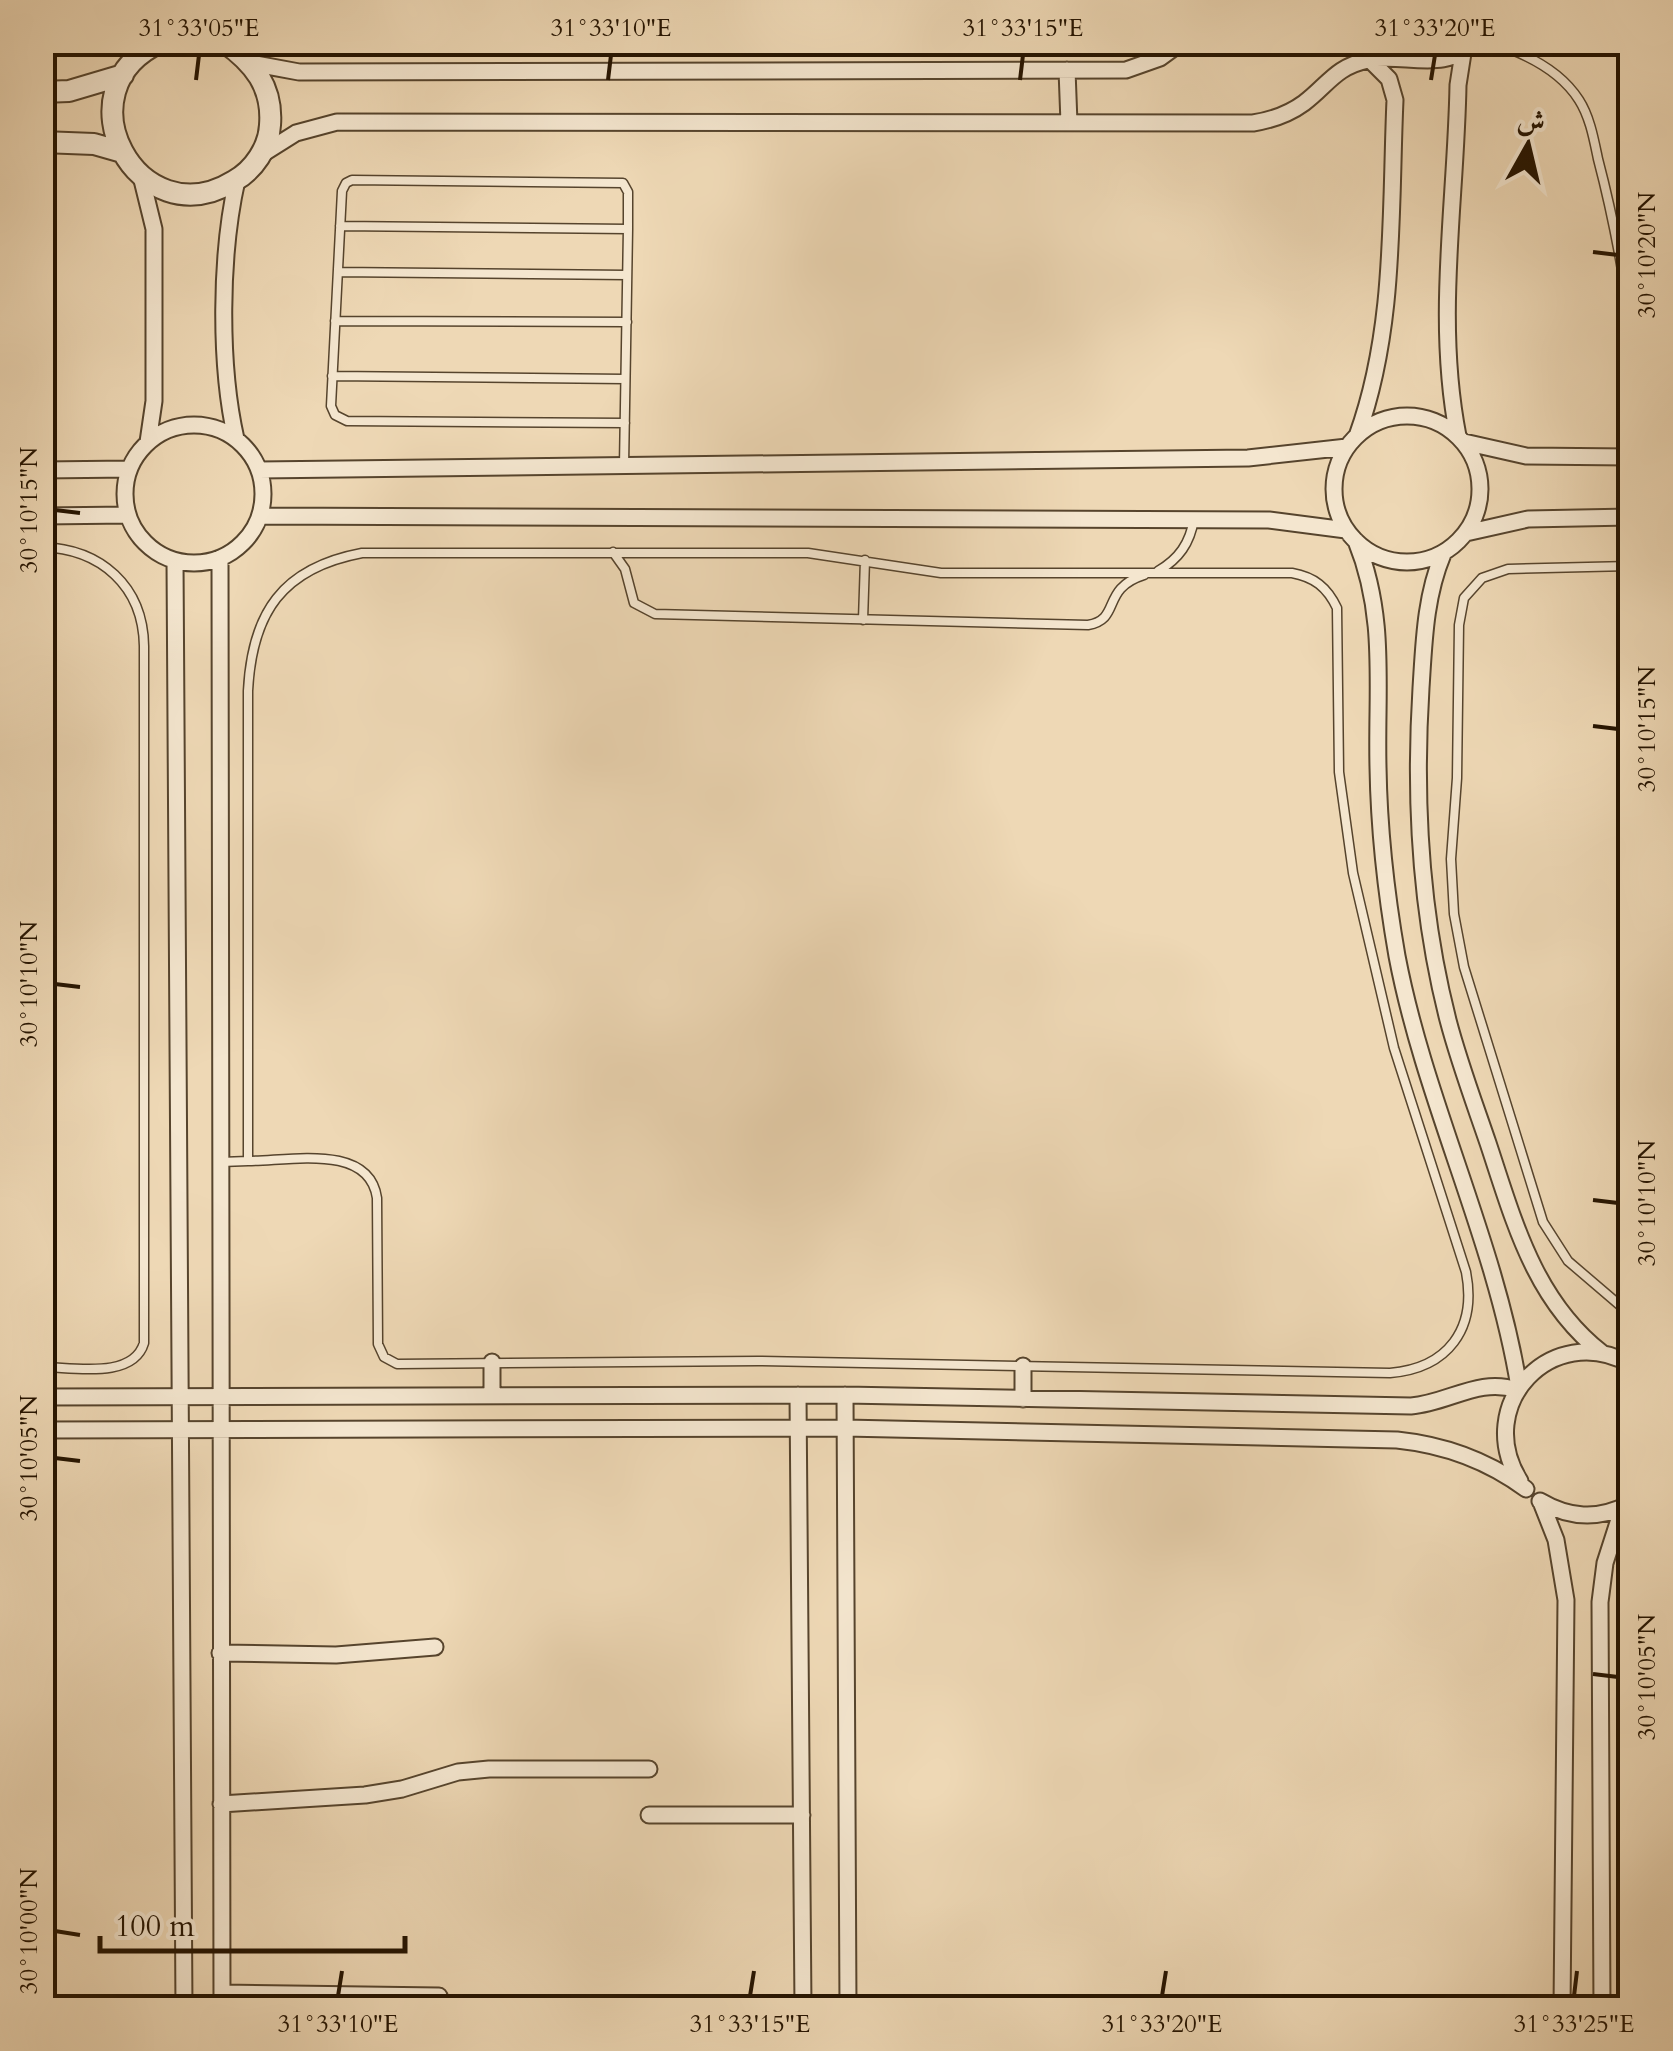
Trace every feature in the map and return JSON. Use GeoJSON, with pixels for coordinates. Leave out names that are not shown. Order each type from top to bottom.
{"type":"FeatureCollection","features":[{"type":"Feature","properties":{"kind":"street"},"geometry":{"type":"LineString","coordinates":[[161,42],[128,66],[116,89],[112,114],[116,140],[141,176],[170,192],[196,194],[222,189],[238,180],[261,154],[296,132],[337,122],[1240,124],[1267,120],[1306,101],[1340,70],[1369,59],[1450,60],[1467,48]]}},
{"type":"Feature","properties":{"kind":"street"},"geometry":{"type":"LineString","coordinates":[[224,42],[262,78],[271,103],[270,130],[261,154]]}},
{"type":"Feature","properties":{"kind":"street"},"geometry":{"type":"LineString","coordinates":[[250,63],[300,72],[1126,70],[1160,58],[1182,42]]}},
{"type":"Feature","properties":{"kind":"street"},"geometry":{"type":"LineString","coordinates":[[1466,534],[1481,497],[1480,478],[1461,439],[1447,367],[1445,314],[1458,85],[1467,48]]}},
{"type":"Feature","properties":{"kind":"street"},"geometry":{"type":"LineString","coordinates":[[1369,59],[1390,79],[1394,100],[1386,311],[1378,366],[1352,442],[1340,460],[1334,488],[1339,517],[1351,536],[1376,610],[1379,804],[1397,956],[1430,1085],[1492,1265],[1518,1389]]}},
{"type":"Feature","properties":{"kind":"street"},"geometry":{"type":"LineString","coordinates":[[1067,70],[1069,123]]}},
{"type":"Feature","properties":{"kind":"street"},"geometry":{"type":"LineString","coordinates":[[42,92],[69,91],[124,75]]}},
{"type":"Feature","properties":{"kind":"street"},"geometry":{"type":"LineString","coordinates":[[42,142],[94,144],[122,152]]}},
{"type":"Feature","properties":{"kind":"street"},"geometry":{"type":"LineString","coordinates":[[141,176],[154,229],[154,400],[148,442]]}},
{"type":"Feature","properties":{"kind":"street"},"geometry":{"type":"LineString","coordinates":[[236,440],[228,402],[225,247],[238,180]]}},
{"type":"Feature","properties":{"kind":"street"},"geometry":{"type":"LineString","coordinates":[[259,470],[1248,458],[1352,442],[1389,418],[1408,416],[1426,418],[1461,439],[1526,456],[1630,458]]}},
{"type":"Feature","properties":{"kind":"street"},"geometry":{"type":"LineString","coordinates":[[182,426],[220,430],[236,440],[246,448],[263,485],[260,516],[244,541],[220,558],[198,563],[175,560],[146,543],[128,515],[125,492],[129,470],[148,442],[182,426]]}},
{"type":"Feature","properties":{"kind":"street"},"geometry":{"type":"LineString","coordinates":[[42,470],[129,470]]}},
{"type":"Feature","properties":{"kind":"street"},"geometry":{"type":"LineString","coordinates":[[42,516],[128,515]]}},
{"type":"Feature","properties":{"kind":"street"},"geometry":{"type":"LineString","coordinates":[[260,516],[1288,521],[1351,536],[1388,560],[1407,563],[1443,554],[1466,534],[1486,526],[1528,519],[1630,517]]}},
{"type":"Feature","properties":{"kind":"street"},"geometry":{"type":"LineString","coordinates":[[1443,554],[1429,598],[1425,630],[1417,765],[1422,875],[1436,967],[1464,1074],[1526,1252],[1556,1308],[1602,1353]]}},
{"type":"Feature","properties":{"kind":"street"},"geometry":{"type":"LineString","coordinates":[[220,558],[218,1396],[222,2001],[439,1996]]}},
{"type":"Feature","properties":{"kind":"street"},"geometry":{"type":"LineString","coordinates":[[175,560],[184,2008]]}},
{"type":"Feature","properties":{"kind":"street"},"geometry":{"type":"LineString","coordinates":[[1526,1489],[1512,1466],[1505,1441],[1507,1414],[1529,1375],[1556,1358],[1586,1352],[1602,1353],[1630,1364]]}},
{"type":"Feature","properties":{"kind":"street"},"geometry":{"type":"LineString","coordinates":[[492,1362],[492,1396]]}},
{"type":"Feature","properties":{"kind":"street"},"geometry":{"type":"LineString","coordinates":[[1023,1366],[1023,1398]]}},
{"type":"Feature","properties":{"kind":"street"},"geometry":{"type":"LineString","coordinates":[[42,1397],[798,1395],[1412,1406],[1482,1386],[1518,1389]]}},
{"type":"Feature","properties":{"kind":"street"},"geometry":{"type":"LineString","coordinates":[[798,1395],[804,2008]]}},
{"type":"Feature","properties":{"kind":"street"},"geometry":{"type":"LineString","coordinates":[[845,1396],[848,2008]]}},
{"type":"Feature","properties":{"kind":"street"},"geometry":{"type":"LineString","coordinates":[[42,1430],[845,1428],[1397,1440],[1465,1455],[1497,1470],[1554,1509],[1582,1516],[1627,1505]]}},
{"type":"Feature","properties":{"kind":"street"},"geometry":{"type":"LineString","coordinates":[[1542,1502],[1556,1540],[1566,1600],[1562,2008]]}},
{"type":"Feature","properties":{"kind":"street"},"geometry":{"type":"LineString","coordinates":[[1602,2008],[1600,1602],[1605,1562],[1627,1505]]}},
{"type":"Feature","properties":{"kind":"street"},"geometry":{"type":"LineString","coordinates":[[220,1652],[336,1655],[435,1647]]}},
{"type":"Feature","properties":{"kind":"street"},"geometry":{"type":"LineString","coordinates":[[221,1804],[377,1794],[489,1768],[649,1769]]}},
{"type":"Feature","properties":{"kind":"street"},"geometry":{"type":"LineString","coordinates":[[649,1815],[802,1814]]}},
{"type":"Feature","properties":{"kind":"lane"},"geometry":{"type":"LineString","coordinates":[[1489,42],[1530,58],[1565,84],[1580,101],[1615,224],[1630,319]]}},
{"type":"Feature","properties":{"kind":"lane"},"geometry":{"type":"LineString","coordinates":[[624,466],[625,423],[626,379],[628,192],[618,181],[352,180],[342,191],[332,410],[347,421],[625,423]]}},
{"type":"Feature","properties":{"kind":"lane"},"geometry":{"type":"LineString","coordinates":[[340,226],[628,229]]}},
{"type":"Feature","properties":{"kind":"lane"},"geometry":{"type":"LineString","coordinates":[[338,272],[627,275]]}},
{"type":"Feature","properties":{"kind":"lane"},"geometry":{"type":"LineString","coordinates":[[335,321],[626,322]]}},
{"type":"Feature","properties":{"kind":"lane"},"geometry":{"type":"LineString","coordinates":[[332,376],[626,379]]}},
{"type":"Feature","properties":{"kind":"lane"},"geometry":{"type":"LineString","coordinates":[[613,552],[624,569],[630,596],[647,612],[1096,624],[1108,615],[1123,584],[1170,564],[1184,548],[1194,520]]}},
{"type":"Feature","properties":{"kind":"lane"},"geometry":{"type":"LineString","coordinates":[[42,547],[75,550],[104,564],[134,600],[144,630],[144,1334],[142,1351],[130,1364],[42,1367]]}},
{"type":"Feature","properties":{"kind":"lane"},"geometry":{"type":"LineString","coordinates":[[219,1162],[341,1160],[366,1172],[377,1198],[380,1351],[398,1364],[758,1361],[1406,1372],[1436,1359],[1449,1348],[1459,1335],[1469,1305],[1466,1272],[1394,1048],[1351,863],[1340,782],[1337,608],[1324,588],[1304,576],[941,573],[808,553],[362,552],[318,566],[280,592],[266,610],[252,650],[248,692],[248,1161]]}},
{"type":"Feature","properties":{"kind":"lane"},"geometry":{"type":"LineString","coordinates":[[863,620],[865,560]]}},
{"type":"Feature","properties":{"kind":"lane"},"geometry":{"type":"LineString","coordinates":[[1630,566],[1508,569],[1482,578],[1464,598],[1459,625],[1457,778],[1451,859],[1454,914],[1464,967],[1544,1222],[1568,1261],[1630,1314]]}}]}
